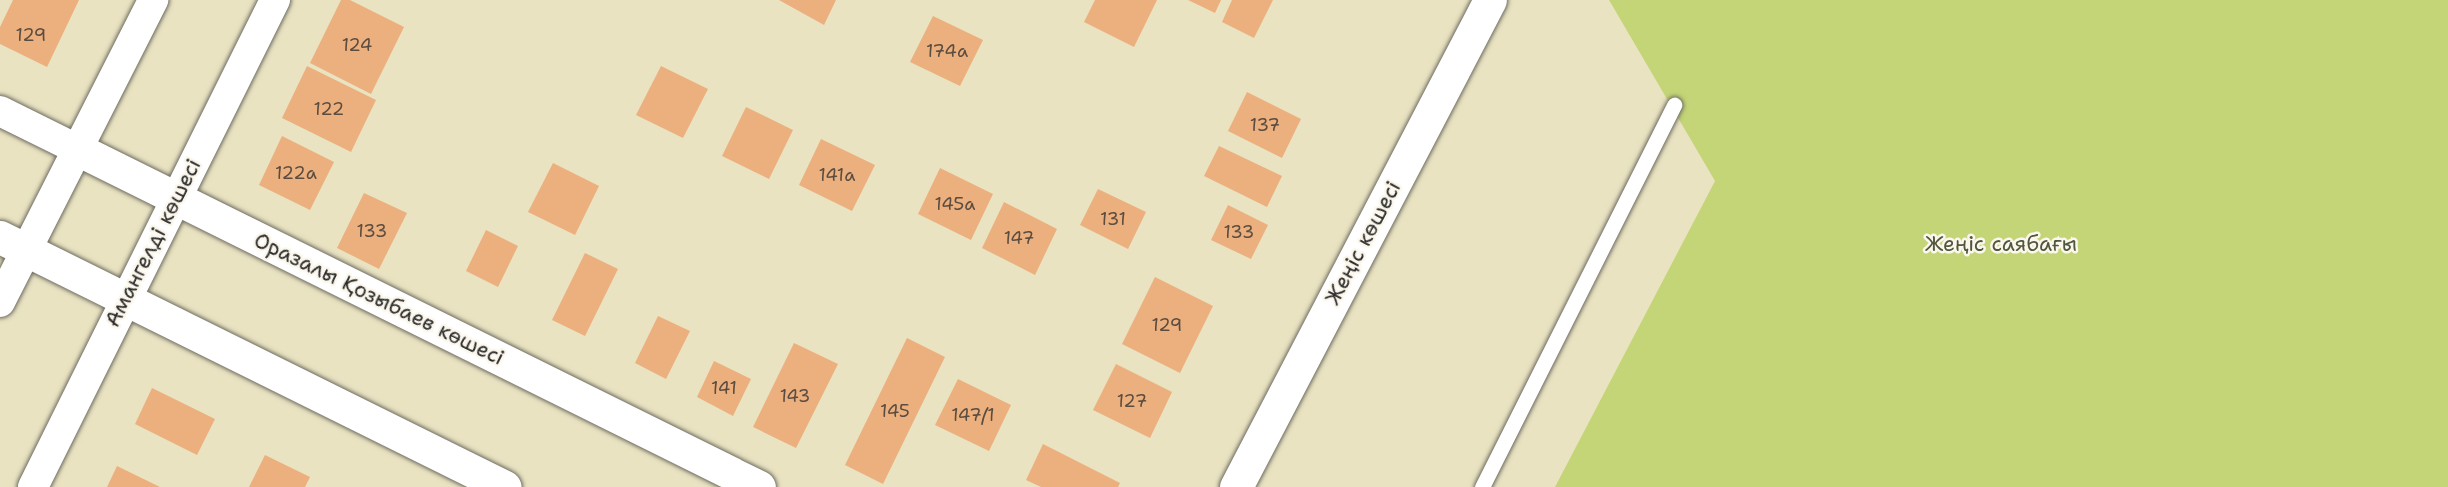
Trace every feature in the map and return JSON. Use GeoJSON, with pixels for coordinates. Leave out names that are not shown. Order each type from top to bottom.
{"type":"FeatureCollection","features":[{"type":"Feature","properties":{"kind":"street"},"geometry":{"type":"LineString","coordinates":[[0,302],[13,243],[77,149],[153,0]]}},
{"type":"Feature","properties":{"kind":"street","name":"Амангелді көшесі"},"geometry":{"type":"LineString","coordinates":[[33,487],[275,0]]}},
{"type":"Feature","properties":{"kind":"street","name":"Жеңіс көшесі"},"geometry":{"type":"LineString","coordinates":[[1236,487],[1490,0]]}},
{"type":"Feature","properties":{"kind":"street","name":"Оразалы Қозыбаев көшесі"},"geometry":{"type":"LineString","coordinates":[[0,111],[759,487]]}},
{"type":"Feature","properties":{"kind":"street"},"geometry":{"type":"LineString","coordinates":[[13,243],[505,487]]}},
{"type":"Feature","properties":{"kind":"lane"},"geometry":{"type":"LineString","coordinates":[[1482,487],[1674,105]]}},
{"type":"Feature","properties":{"kind":"green space","name":"Жеңіс саябағы"},"geometry":{"type":"Polygon","coordinates":[[[1609,0],[2448,0],[2448,487],[1555,487],[1715,181],[1609,0]]]}},
{"type":"Feature","properties":{"kind":"building"},"geometry":{"type":"Polygon","coordinates":[[[13,0],[79,0],[47,67],[0,44],[0,27],[13,0]]]}},
{"type":"Feature","properties":{"kind":"building"},"geometry":{"type":"Polygon","coordinates":[[[341,0],[350,0],[404,27],[371,94],[310,63],[341,0]]]}},
{"type":"Feature","properties":{"kind":"building"},"geometry":{"type":"Polygon","coordinates":[[[779,0],[836,0],[824,25],[779,0]]]}},
{"type":"Feature","properties":{"kind":"building"},"geometry":{"type":"Polygon","coordinates":[[[1095,0],[1157,0],[1134,47],[1084,22],[1095,0]]]}},
{"type":"Feature","properties":{"kind":"building"},"geometry":{"type":"Polygon","coordinates":[[[1188,0],[1221,0],[1215,13],[1188,0]]]}},
{"type":"Feature","properties":{"kind":"building"},"geometry":{"type":"Polygon","coordinates":[[[1232,0],[1273,0],[1254,38],[1222,22],[1232,0]]]}},
{"type":"Feature","properties":{"kind":"building"},"geometry":{"type":"Polygon","coordinates":[[[933,16],[983,40],[960,86],[910,62],[933,16]]]}},
{"type":"Feature","properties":{"kind":"building"},"geometry":{"type":"Polygon","coordinates":[[[307,66],[376,100],[351,152],[282,118],[307,66]]]}},
{"type":"Feature","properties":{"kind":"building"},"geometry":{"type":"Polygon","coordinates":[[[661,66],[708,89],[683,138],[636,115],[661,66]]]}},
{"type":"Feature","properties":{"kind":"building"},"geometry":{"type":"Polygon","coordinates":[[[1247,92],[1301,119],[1282,158],[1228,131],[1247,92]]]}},
{"type":"Feature","properties":{"kind":"building"},"geometry":{"type":"Polygon","coordinates":[[[746,107],[793,130],[769,179],[722,156],[746,107]]]}},
{"type":"Feature","properties":{"kind":"building"},"geometry":{"type":"Polygon","coordinates":[[[282,136],[334,162],[310,210],[259,185],[282,136]]]}},
{"type":"Feature","properties":{"kind":"building"},"geometry":{"type":"Polygon","coordinates":[[[821,139],[875,165],[852,211],[799,185],[821,139]]]}},
{"type":"Feature","properties":{"kind":"building"},"geometry":{"type":"Polygon","coordinates":[[[1219,146],[1282,176],[1267,207],[1204,176],[1219,146]]]}},
{"type":"Feature","properties":{"kind":"building"},"geometry":{"type":"Polygon","coordinates":[[[553,163],[599,186],[575,235],[528,212],[553,163]]]}},
{"type":"Feature","properties":{"kind":"building"},"geometry":{"type":"Polygon","coordinates":[[[940,168],[993,194],[971,240],[918,214],[940,168]]]}},
{"type":"Feature","properties":{"kind":"building"},"geometry":{"type":"Polygon","coordinates":[[[1098,189],[1146,212],[1128,249],[1080,225],[1098,189]]]}},
{"type":"Feature","properties":{"kind":"building"},"geometry":{"type":"Polygon","coordinates":[[[364,193],[407,213],[379,269],[337,248],[364,193]]]}},
{"type":"Feature","properties":{"kind":"building"},"geometry":{"type":"Polygon","coordinates":[[[1004,202],[1057,229],[1035,275],[982,248],[1004,202]]]}},
{"type":"Feature","properties":{"kind":"building"},"geometry":{"type":"Polygon","coordinates":[[[1228,205],[1268,225],[1251,259],[1211,240],[1228,205]]]}},
{"type":"Feature","properties":{"kind":"building"},"geometry":{"type":"Polygon","coordinates":[[[486,230],[518,246],[498,287],[466,271],[486,230]]]}},
{"type":"Feature","properties":{"kind":"building"},"geometry":{"type":"Polygon","coordinates":[[[585,253],[618,269],[585,336],[552,320],[585,253]]]}},
{"type":"Feature","properties":{"kind":"building"},"geometry":{"type":"Polygon","coordinates":[[[1155,277],[1213,306],[1180,373],[1122,344],[1155,277]]]}},
{"type":"Feature","properties":{"kind":"building"},"geometry":{"type":"Polygon","coordinates":[[[658,316],[690,331],[666,379],[635,363],[658,316]]]}},
{"type":"Feature","properties":{"kind":"building"},"geometry":{"type":"Polygon","coordinates":[[[907,338],[945,357],[883,484],[845,465],[907,338]]]}},
{"type":"Feature","properties":{"kind":"building"},"geometry":{"type":"Polygon","coordinates":[[[794,343],[838,364],[796,448],[753,427],[794,343]]]}},
{"type":"Feature","properties":{"kind":"building"},"geometry":{"type":"Polygon","coordinates":[[[714,361],[751,379],[733,416],[697,397],[714,361]]]}},
{"type":"Feature","properties":{"kind":"building"},"geometry":{"type":"Polygon","coordinates":[[[1116,364],[1172,392],[1150,438],[1093,410],[1116,364]]]}},
{"type":"Feature","properties":{"kind":"building"},"geometry":{"type":"Polygon","coordinates":[[[958,379],[1011,405],[989,451],[935,425],[958,379]]]}},
{"type":"Feature","properties":{"kind":"building"},"geometry":{"type":"Polygon","coordinates":[[[152,388],[215,419],[197,455],[135,424],[152,388]]]}},
{"type":"Feature","properties":{"kind":"building"},"geometry":{"type":"Polygon","coordinates":[[[1043,444],[1120,483],[1118,487],[1041,487],[1026,480],[1043,444]]]}},
{"type":"Feature","properties":{"kind":"building"},"geometry":{"type":"Polygon","coordinates":[[[265,455],[310,477],[305,487],[249,487],[265,455]]]}},
{"type":"Feature","properties":{"kind":"building"},"geometry":{"type":"Polygon","coordinates":[[[117,466],[160,487],[107,487],[117,466]]]}}]}
